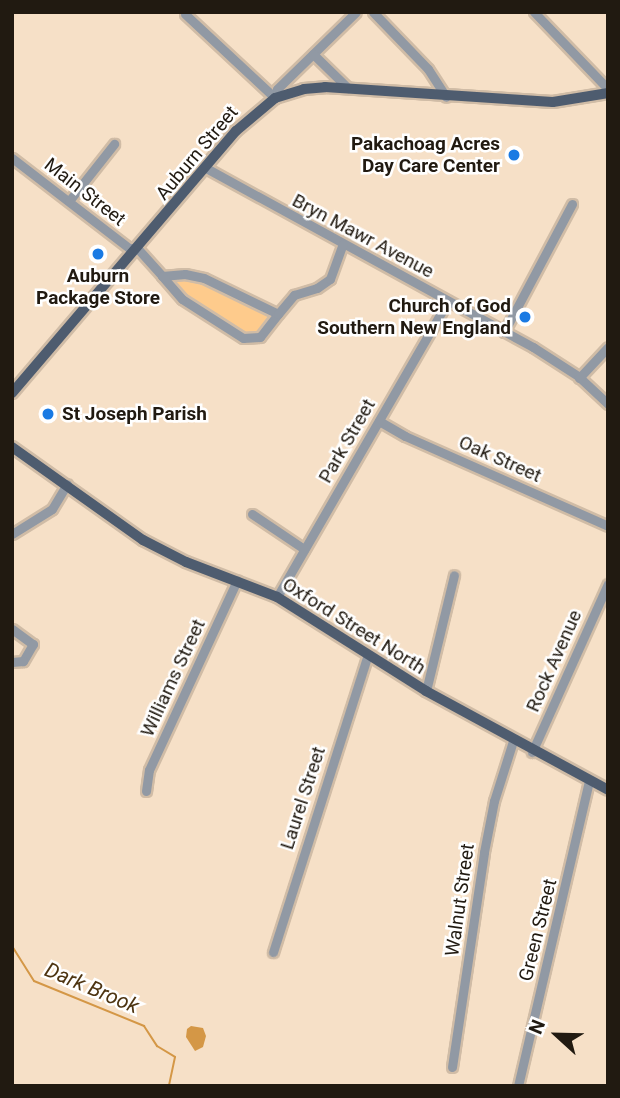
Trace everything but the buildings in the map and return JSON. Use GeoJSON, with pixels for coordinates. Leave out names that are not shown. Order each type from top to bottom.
{"type":"FeatureCollection","features":[{"type":"Feature","properties":{"kind":"main road","name":"Auburn Street"},"geometry":{"type":"LineString","coordinates":[[12,393],[246,120],[275,98],[304,89],[348,88],[553,102],[608,91]]}},
{"type":"Feature","properties":{"kind":"main road","name":"Oxford Street North"},"geometry":{"type":"LineString","coordinates":[[12,447],[143,540],[186,562],[277,597],[426,691],[532,752],[608,790]]}},
{"type":"Feature","properties":{"kind":"street"},"geometry":{"type":"LineString","coordinates":[[275,98],[277,89],[356,12]]}},
{"type":"Feature","properties":{"kind":"street"},"geometry":{"type":"LineString","coordinates":[[373,12],[428,69],[446,96]]}},
{"type":"Feature","properties":{"kind":"street"},"geometry":{"type":"LineString","coordinates":[[534,12],[608,91]]}},
{"type":"Feature","properties":{"kind":"street"},"geometry":{"type":"LineString","coordinates":[[185,14],[275,98]]}},
{"type":"Feature","properties":{"kind":"street"},"geometry":{"type":"LineString","coordinates":[[313,54],[348,88]]}},
{"type":"Feature","properties":{"kind":"street"},"geometry":{"type":"LineString","coordinates":[[69,201],[114,144]]}},
{"type":"Feature","properties":{"kind":"street","name":"Main Street"},"geometry":{"type":"LineString","coordinates":[[12,158],[129,248],[138,249],[182,299],[243,338],[260,337],[294,295],[314,289],[330,279],[343,244]]}},
{"type":"Feature","properties":{"kind":"street","name":"Bryn Mawr Avenue"},"geometry":{"type":"LineString","coordinates":[[206,169],[504,331],[579,378],[608,404]]}},
{"type":"Feature","properties":{"kind":"street"},"geometry":{"type":"LineString","coordinates":[[504,331],[572,204]]}},
{"type":"Feature","properties":{"kind":"street"},"geometry":{"type":"LineString","coordinates":[[162,276],[185,274],[204,278],[278,314]]}},
{"type":"Feature","properties":{"kind":"street","name":"Park Street"},"geometry":{"type":"LineString","coordinates":[[277,597],[448,301]]}},
{"type":"Feature","properties":{"kind":"street"},"geometry":{"type":"LineString","coordinates":[[579,378],[608,347]]}},
{"type":"Feature","properties":{"kind":"street","name":"Oak Street"},"geometry":{"type":"LineString","coordinates":[[379,422],[608,526]]}},
{"type":"Feature","properties":{"kind":"street"},"geometry":{"type":"LineString","coordinates":[[12,534],[52,509],[67,484]]}},
{"type":"Feature","properties":{"kind":"street"},"geometry":{"type":"LineString","coordinates":[[252,514],[304,549]]}},
{"type":"Feature","properties":{"kind":"street"},"geometry":{"type":"LineString","coordinates":[[426,691],[454,575]]}},
{"type":"Feature","properties":{"kind":"street","name":"Williams Street"},"geometry":{"type":"LineString","coordinates":[[146,791],[149,770],[237,580]]}},
{"type":"Feature","properties":{"kind":"street","name":"Rock Avenue"},"geometry":{"type":"LineString","coordinates":[[532,752],[608,584]]}},
{"type":"Feature","properties":{"kind":"street"},"geometry":{"type":"LineString","coordinates":[[12,630],[33,644],[23,661],[12,662]]}},
{"type":"Feature","properties":{"kind":"street","name":"Laurel Street"},"geometry":{"type":"LineString","coordinates":[[273,952],[368,655]]}},
{"type":"Feature","properties":{"kind":"street","name":"Walnut Street"},"geometry":{"type":"LineString","coordinates":[[452,1067],[481,866],[494,801],[513,741]]}},
{"type":"Feature","properties":{"kind":"street","name":"Green Street"},"geometry":{"type":"LineString","coordinates":[[518,1086],[589,782]]}},
{"type":"Feature","properties":{"kind":"shaded area"},"geometry":{"type":"Polygon","coordinates":[[[192,275],[278,314],[268,327],[249,340],[180,297],[162,276],[192,275]]]}},
{"type":"Feature","properties":{"kind":"shaded area"},"geometry":{"type":"Polygon","coordinates":[[[191,1026],[203,1028],[206,1036],[203,1047],[195,1051],[186,1037],[187,1029],[191,1026]]]}},
{"type":"Feature","properties":{"kind":"waterway","name":"Dark Brook"},"geometry":{"type":"LineString","coordinates":[[12,946],[34,981],[144,1026],[157,1046],[175,1057],[169,1086]]}},
{"type":"Feature","properties":{"kind":"place","name":"Pakachoag Acres Day Care Center"},"geometry":{"type":"Point","coordinates":[514,155]}},
{"type":"Feature","properties":{"kind":"place","name":"Auburn Package Store"},"geometry":{"type":"Point","coordinates":[98,254]}},
{"type":"Feature","properties":{"kind":"place","name":"Church of God Southern New England"},"geometry":{"type":"Point","coordinates":[525,317]}},
{"type":"Feature","properties":{"kind":"place","name":"St Joseph Parish"},"geometry":{"type":"Point","coordinates":[48,414]}}]}
